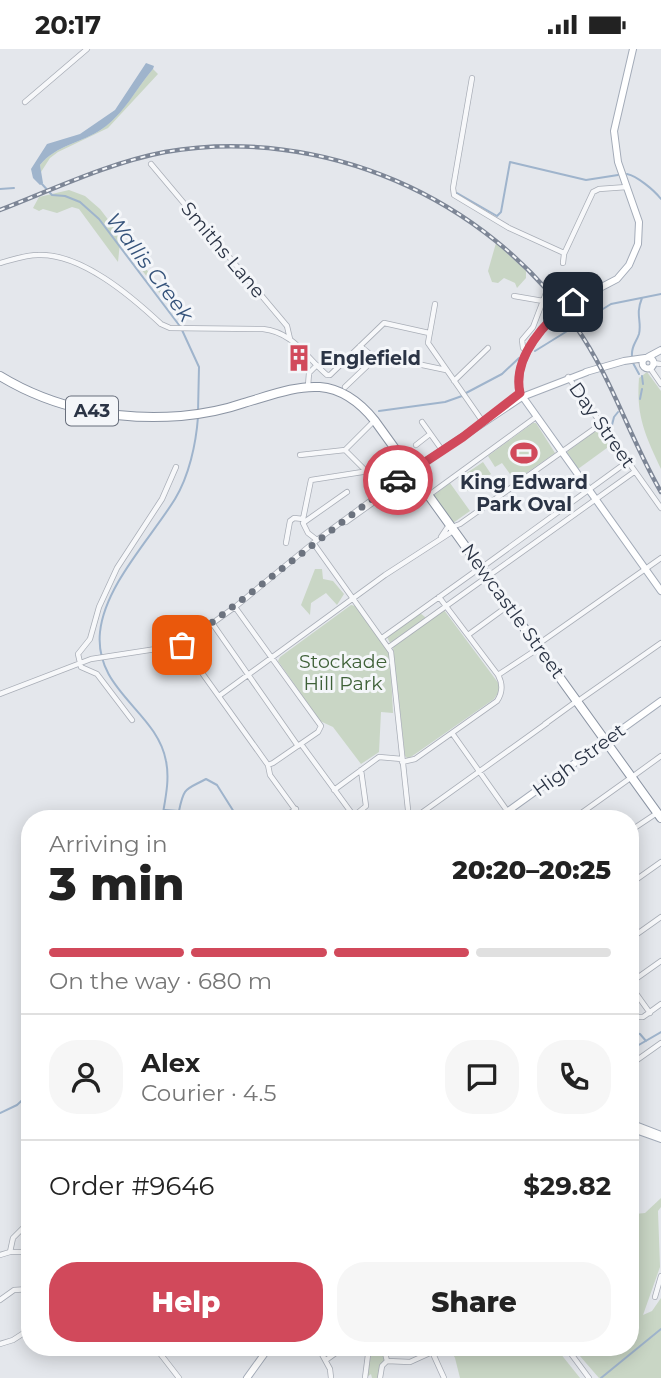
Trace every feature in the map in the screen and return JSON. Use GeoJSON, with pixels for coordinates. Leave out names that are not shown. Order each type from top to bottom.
{"type":"FeatureCollection","features":[{"type":"Feature","properties":{"kind":"highway","name":"A43"},"geometry":{"type":"LineString","coordinates":[[0,376],[38,395],[99,413],[191,417]]}},
{"type":"Feature","properties":{"kind":"highway","name":"A43"},"geometry":{"type":"LineString","coordinates":[[0,382],[41,401],[98,417],[153,421],[209,414],[308,388]]}},
{"type":"Feature","properties":{"kind":"highway","name":"Newcastle Street"},"geometry":{"type":"LineString","coordinates":[[308,388],[344,399],[373,423],[453,529]]}},
{"type":"Feature","properties":{"kind":"highway","name":"Newcastle Street"},"geometry":{"type":"LineString","coordinates":[[373,423],[397,462],[429,496],[657,813]]}},
{"type":"Feature","properties":{"kind":"highway","name":"Newcastle Street"},"geometry":{"type":"LineString","coordinates":[[486,578],[505,608],[536,647]]}},
{"type":"Feature","properties":{"kind":"main road"},"geometry":{"type":"LineString","coordinates":[[633,49],[614,131],[618,162],[639,222],[638,244],[634,255],[617,279],[557,313],[534,340],[520,373],[521,395],[661,591]]}},
{"type":"Feature","properties":{"kind":"main road"},"geometry":{"type":"LineString","coordinates":[[410,474],[483,422],[486,417],[521,395],[627,360],[650,362],[661,350]]}},
{"type":"Feature","properties":{"kind":"main road","name":"High Street"},"geometry":{"type":"LineString","coordinates":[[509,810],[661,701]]}},
{"type":"Feature","properties":{"kind":"main road"},"geometry":{"type":"LineString","coordinates":[[639,1128],[661,1137]]}},
{"type":"Feature","properties":{"kind":"main road"},"geometry":{"type":"LineString","coordinates":[[247,1378],[263,1356]]}},
{"type":"Feature","properties":{"kind":"street"},"geometry":{"type":"LineString","coordinates":[[25,102],[88,49]]}},
{"type":"Feature","properties":{"kind":"street"},"geometry":{"type":"LineString","coordinates":[[472,78],[454,195],[509,228],[565,253]]}},
{"type":"Feature","properties":{"kind":"street","name":"Smiths Lane"},"geometry":{"type":"LineString","coordinates":[[151,164],[287,326],[290,339]]}},
{"type":"Feature","properties":{"kind":"street"},"geometry":{"type":"LineString","coordinates":[[563,263],[593,192],[627,187]]}},
{"type":"Feature","properties":{"kind":"street"},"geometry":{"type":"LineString","coordinates":[[0,263],[37,255],[75,263],[109,282],[161,324],[174,328],[271,330],[290,339],[327,375],[384,323],[429,333]]}},
{"type":"Feature","properties":{"kind":"street"},"geometry":{"type":"LineString","coordinates":[[528,352],[523,348],[522,340],[533,327],[546,293]]}},
{"type":"Feature","properties":{"kind":"street"},"geometry":{"type":"LineString","coordinates":[[514,296],[542,301]]}},
{"type":"Feature","properties":{"kind":"street"},"geometry":{"type":"LineString","coordinates":[[435,304],[428,343],[483,422]]}},
{"type":"Feature","properties":{"kind":"street"},"geometry":{"type":"LineString","coordinates":[[360,346],[370,354],[447,370]]}},
{"type":"Feature","properties":{"kind":"street"},"geometry":{"type":"LineString","coordinates":[[454,381],[488,348]]}},
{"type":"Feature","properties":{"kind":"street"},"geometry":{"type":"LineString","coordinates":[[345,387],[367,366],[370,354]]}},
{"type":"Feature","properties":{"kind":"street"},"geometry":{"type":"LineString","coordinates":[[650,362],[661,384]]}},
{"type":"Feature","properties":{"kind":"street"},"geometry":{"type":"LineString","coordinates":[[308,388],[309,373],[317,365]]}},
{"type":"Feature","properties":{"kind":"street","name":"Day Street"},"geometry":{"type":"LineString","coordinates":[[568,378],[661,508]]}},
{"type":"Feature","properties":{"kind":"street"},"geometry":{"type":"LineString","coordinates":[[429,496],[536,417]]}},
{"type":"Feature","properties":{"kind":"street"},"geometry":{"type":"LineString","coordinates":[[422,422],[442,451]]}},
{"type":"Feature","properties":{"kind":"street"},"geometry":{"type":"LineString","coordinates":[[300,455],[345,450],[373,423]]}},
{"type":"Feature","properties":{"kind":"street"},"geometry":{"type":"LineString","coordinates":[[219,696],[601,424]]}},
{"type":"Feature","properties":{"kind":"street"},"geometry":{"type":"LineString","coordinates":[[416,445],[430,434]]}},
{"type":"Feature","properties":{"kind":"street"},"geometry":{"type":"LineString","coordinates":[[345,450],[364,472]]}},
{"type":"Feature","properties":{"kind":"street"},"geometry":{"type":"LineString","coordinates":[[397,462],[388,468],[311,480],[303,521],[318,551],[389,647],[393,657],[402,760],[410,810]]}},
{"type":"Feature","properties":{"kind":"street"},"geometry":{"type":"LineString","coordinates":[[382,638],[627,462]]}},
{"type":"Feature","properties":{"kind":"street"},"geometry":{"type":"LineString","coordinates":[[132,720],[97,674],[86,670],[79,663],[78,654],[90,639],[95,617],[117,568],[162,499],[176,467]]}},
{"type":"Feature","properties":{"kind":"street"},"geometry":{"type":"LineString","coordinates":[[389,647],[634,471]]}},
{"type":"Feature","properties":{"kind":"street"},"geometry":{"type":"LineString","coordinates":[[0,694],[91,659],[182,645],[235,607],[315,542],[410,474]]}},
{"type":"Feature","properties":{"kind":"street"},"geometry":{"type":"LineString","coordinates":[[303,521],[347,492]]}},
{"type":"Feature","properties":{"kind":"street"},"geometry":{"type":"LineString","coordinates":[[566,506],[573,515]]}},
{"type":"Feature","properties":{"kind":"street"},"geometry":{"type":"LineString","coordinates":[[286,544],[290,521],[294,518],[303,521]]}},
{"type":"Feature","properties":{"kind":"street"},"geometry":{"type":"LineString","coordinates":[[539,526],[542,533],[546,534]]}},
{"type":"Feature","properties":{"kind":"street"},"geometry":{"type":"LineString","coordinates":[[308,533],[308,549]]}},
{"type":"Feature","properties":{"kind":"street"},"geometry":{"type":"LineString","coordinates":[[308,549],[318,551]]}},
{"type":"Feature","properties":{"kind":"street"},"geometry":{"type":"LineString","coordinates":[[494,558],[500,566]]}},
{"type":"Feature","properties":{"kind":"street"},"geometry":{"type":"LineString","coordinates":[[498,675],[661,558]]}},
{"type":"Feature","properties":{"kind":"street"},"geometry":{"type":"LineString","coordinates":[[334,790],[379,757],[415,759],[497,701],[502,688],[498,675],[439,597]]}},
{"type":"Feature","properties":{"kind":"street"},"geometry":{"type":"LineString","coordinates":[[235,607],[321,726],[300,745],[268,765]]}},
{"type":"Feature","properties":{"kind":"street"},"geometry":{"type":"LineString","coordinates":[[468,635],[505,608]]}},
{"type":"Feature","properties":{"kind":"street"},"geometry":{"type":"LineString","coordinates":[[212,623],[349,810]]}},
{"type":"Feature","properties":{"kind":"street"},"geometry":{"type":"LineString","coordinates":[[424,810],[661,642]]}},
{"type":"Feature","properties":{"kind":"street"},"geometry":{"type":"LineString","coordinates":[[182,645],[268,765],[270,775],[296,809]]}},
{"type":"Feature","properties":{"kind":"street"},"geometry":{"type":"LineString","coordinates":[[452,733],[507,810]]}},
{"type":"Feature","properties":{"kind":"street"},"geometry":{"type":"LineString","coordinates":[[586,810],[661,756]]}},
{"type":"Feature","properties":{"kind":"street"},"geometry":{"type":"LineString","coordinates":[[361,770],[366,806],[362,810]]}},
{"type":"Feature","properties":{"kind":"street"},"geometry":{"type":"LineString","coordinates":[[639,824],[657,813]]}},
{"type":"Feature","properties":{"kind":"street"},"geometry":{"type":"LineString","coordinates":[[639,878],[661,862]]}},
{"type":"Feature","properties":{"kind":"street"},"geometry":{"type":"LineString","coordinates":[[639,932],[661,916]]}},
{"type":"Feature","properties":{"kind":"street"},"geometry":{"type":"LineString","coordinates":[[639,977],[661,961]]}},
{"type":"Feature","properties":{"kind":"street"},"geometry":{"type":"LineString","coordinates":[[639,997],[650,1013]]}},
{"type":"Feature","properties":{"kind":"street"},"geometry":{"type":"LineString","coordinates":[[639,1018],[661,1004]]}},
{"type":"Feature","properties":{"kind":"street"},"geometry":{"type":"LineString","coordinates":[[639,1058],[659,1044],[661,1051]]}},
{"type":"Feature","properties":{"kind":"street"},"geometry":{"type":"LineString","coordinates":[[10,1252],[13,1238],[21,1230]]}},
{"type":"Feature","properties":{"kind":"street"},"geometry":{"type":"LineString","coordinates":[[0,1255],[21,1252]]}},
{"type":"Feature","properties":{"kind":"street"},"geometry":{"type":"LineString","coordinates":[[655,1297],[661,1276]]}},
{"type":"Feature","properties":{"kind":"street"},"geometry":{"type":"LineString","coordinates":[[0,1300],[14,1290],[21,1290]]}},
{"type":"Feature","properties":{"kind":"street"},"geometry":{"type":"LineString","coordinates":[[0,1344],[21,1335]]}},
{"type":"Feature","properties":{"kind":"street"},"geometry":{"type":"LineString","coordinates":[[162,1356],[179,1378]]}},
{"type":"Feature","properties":{"kind":"street"},"geometry":{"type":"LineString","coordinates":[[324,1356],[331,1378]]}},
{"type":"Feature","properties":{"kind":"street"},"geometry":{"type":"LineString","coordinates":[[326,1360],[332,1356]]}},
{"type":"Feature","properties":{"kind":"street"},"geometry":{"type":"LineString","coordinates":[[365,1378],[368,1356]]}},
{"type":"Feature","properties":{"kind":"street"},"geometry":{"type":"LineString","coordinates":[[386,1356],[387,1361]]}},
{"type":"Feature","properties":{"kind":"street"},"geometry":{"type":"LineString","coordinates":[[387,1361],[410,1362],[420,1356]]}},
{"type":"Feature","properties":{"kind":"street"},"geometry":{"type":"LineString","coordinates":[[434,1356],[444,1378]]}},
{"type":"Feature","properties":{"kind":"street"},"geometry":{"type":"LineString","coordinates":[[573,1356],[589,1378]]}},
{"type":"Feature","properties":{"kind":"street"},"geometry":{"type":"LineString","coordinates":[[380,1378],[387,1361]]}},
{"type":"Feature","properties":{"kind":"green space"},"geometry":{"type":"Polygon","coordinates":[[[153,69],[158,74],[108,128],[58,152],[50,158],[41,172],[40,165],[46,158],[61,149],[94,134],[110,122],[153,69]]]}},
{"type":"Feature","properties":{"kind":"green space"},"geometry":{"type":"Polygon","coordinates":[[[69,190],[85,196],[100,209],[180,313],[176,314],[120,242],[118,262],[79,209],[72,207],[57,213],[33,208],[39,197],[69,190]]]}},
{"type":"Feature","properties":{"kind":"green space"},"geometry":{"type":"Polygon","coordinates":[[[496,243],[526,271],[526,278],[517,288],[515,283],[504,278],[498,283],[492,282],[488,271],[496,243]]]}},
{"type":"Feature","properties":{"kind":"green space"},"geometry":{"type":"Polygon","coordinates":[[[647,372],[661,391],[661,469],[640,415],[639,378],[647,372]]]}},
{"type":"Feature","properties":{"kind":"green space"},"geometry":{"type":"Polygon","coordinates":[[[536,423],[555,453],[515,481],[502,463],[495,467],[488,456],[536,423]]]}},
{"type":"Feature","properties":{"kind":"green space"},"geometry":{"type":"Polygon","coordinates":[[[598,429],[611,445],[578,469],[567,452],[598,429]]]}},
{"type":"Feature","properties":{"kind":"green space"},"geometry":{"type":"Polygon","coordinates":[[[483,462],[491,474],[467,491],[458,479],[483,462]]]}},
{"type":"Feature","properties":{"kind":"green space"},"geometry":{"type":"Polygon","coordinates":[[[450,483],[470,511],[453,523],[433,496],[450,483]]]}},
{"type":"Feature","properties":{"kind":"green space"},"geometry":{"type":"Polygon","coordinates":[[[315,569],[322,569],[323,579],[333,581],[344,594],[337,605],[326,593],[311,603],[310,615],[301,605],[315,569]]]}},
{"type":"Feature","properties":{"kind":"green space","name":"Stockade Hill Park"},"geometry":{"type":"Polygon","coordinates":[[[351,605],[356,606],[390,654],[393,713],[381,712],[379,752],[361,764],[333,727],[320,721],[278,661],[351,605]]]}},
{"type":"Feature","properties":{"kind":"green space"},"geometry":{"type":"Polygon","coordinates":[[[444,610],[499,684],[500,690],[494,699],[408,759],[405,756],[393,649],[394,645],[444,610]]]}},
{"type":"Feature","properties":{"kind":"green space"},"geometry":{"type":"Polygon","coordinates":[[[420,613],[425,619],[390,643],[387,637],[420,613]]]}},
{"type":"Feature","properties":{"kind":"green space"},"geometry":{"type":"Polygon","coordinates":[[[661,1198],[658,1211],[660,1267],[643,1315],[652,1311],[661,1298],[661,1378],[599,1378],[580,1356],[639,1356],[639,1214],[645,1213],[661,1198]]]}},
{"type":"Feature","properties":{"kind":"green space"},"geometry":{"type":"Polygon","coordinates":[[[371,1356],[385,1356],[379,1378],[372,1378],[371,1374],[366,1378],[371,1356]]]}},
{"type":"Feature","properties":{"kind":"green space"},"geometry":{"type":"Polygon","coordinates":[[[454,1356],[562,1356],[580,1378],[460,1378],[454,1356]]]}},
{"type":"Feature","properties":{"kind":"water"},"geometry":{"type":"Polygon","coordinates":[[[146,63],[154,66],[153,69],[110,123],[46,158],[40,165],[43,183],[40,185],[33,178],[31,169],[47,144],[80,134],[115,110],[146,63]]]}},
{"type":"Feature","properties":{"kind":"waterway"},"geometry":{"type":"LineString","coordinates":[[457,193],[497,216],[501,212],[510,162],[586,180],[618,175]]}},
{"type":"Feature","properties":{"kind":"waterway"},"geometry":{"type":"LineString","coordinates":[[627,174],[636,177],[661,199]]}},
{"type":"Feature","properties":{"kind":"waterway","name":"Wallis Creek"},"geometry":{"type":"LineString","coordinates":[[41,183],[52,195],[65,196],[80,202],[99,219],[179,325]]}},
{"type":"Feature","properties":{"kind":"waterway"},"geometry":{"type":"LineString","coordinates":[[0,189],[14,188]]}},
{"type":"Feature","properties":{"kind":"waterway"},"geometry":{"type":"LineString","coordinates":[[535,351],[611,304],[661,294]]}},
{"type":"Feature","properties":{"kind":"waterway"},"geometry":{"type":"LineString","coordinates":[[632,356],[639,334],[642,298]]}},
{"type":"Feature","properties":{"kind":"waterway","name":"Wallis Creek"},"geometry":{"type":"LineString","coordinates":[[182,330],[199,367],[198,412]]}},
{"type":"Feature","properties":{"kind":"waterway"},"geometry":{"type":"LineString","coordinates":[[466,393],[502,374],[519,358]]}},
{"type":"Feature","properties":{"kind":"waterway"},"geometry":{"type":"LineString","coordinates":[[633,363],[639,374]]}},
{"type":"Feature","properties":{"kind":"waterway"},"geometry":{"type":"LineString","coordinates":[[642,376],[643,384]]}},
{"type":"Feature","properties":{"kind":"waterway"},"geometry":{"type":"LineString","coordinates":[[640,399],[642,389]]}},
{"type":"Feature","properties":{"kind":"waterway"},"geometry":{"type":"LineString","coordinates":[[379,411],[445,402],[462,396]]}},
{"type":"Feature","properties":{"kind":"waterway"},"geometry":{"type":"LineString","coordinates":[[611,429],[618,412]]}},
{"type":"Feature","properties":{"kind":"waterway","name":"Wallis Creek"},"geometry":{"type":"LineString","coordinates":[[164,810],[167,775],[166,761],[160,744],[107,670],[101,652],[100,632],[110,597],[180,490],[191,459],[198,417]]}},
{"type":"Feature","properties":{"kind":"waterway"},"geometry":{"type":"LineString","coordinates":[[179,810],[187,790],[206,779],[217,785],[233,810]]}},
{"type":"Feature","properties":{"kind":"waterway"},"geometry":{"type":"LineString","coordinates":[[639,1045],[661,1032]]}},
{"type":"Feature","properties":{"kind":"waterway"},"geometry":{"type":"LineString","coordinates":[[639,1034],[646,1041]]}},
{"type":"Feature","properties":{"kind":"waterway","name":"Wallis Creek"},"geometry":{"type":"LineString","coordinates":[[0,1113],[21,1101]]}},
{"type":"Feature","properties":{"kind":"waterway"},"geometry":{"type":"LineString","coordinates":[[639,1347],[661,1329]]}},
{"type":"Feature","properties":{"kind":"waterway"},"geometry":{"type":"LineString","coordinates":[[601,1378],[628,1356]]}},
{"type":"Feature","properties":{"kind":"railway"},"geometry":{"type":"LineString","coordinates":[[0,210],[123,163],[165,152],[224,146],[283,150],[340,161],[396,181],[448,207],[496,241],[539,281],[589,347],[661,492]]}},
{"type":"Feature","properties":{"kind":"way so far"},"geometry":{"type":"LineString","coordinates":[[182,645],[398,480]]}},
{"type":"Feature","properties":{"kind":"place","name":"Englefield"},"geometry":{"type":"Point","coordinates":[299,358]}},
{"type":"Feature","properties":{"kind":"place","name":"King Edward Park Oval"},"geometry":{"type":"Point","coordinates":[524,453]}},
{"type":"Feature","properties":{"kind":"route"},"geometry":{"type":"LineString","coordinates":[[398,480],[463,437],[520,393],[522,365],[534,340],[557,313],[573,302]]}}]}
